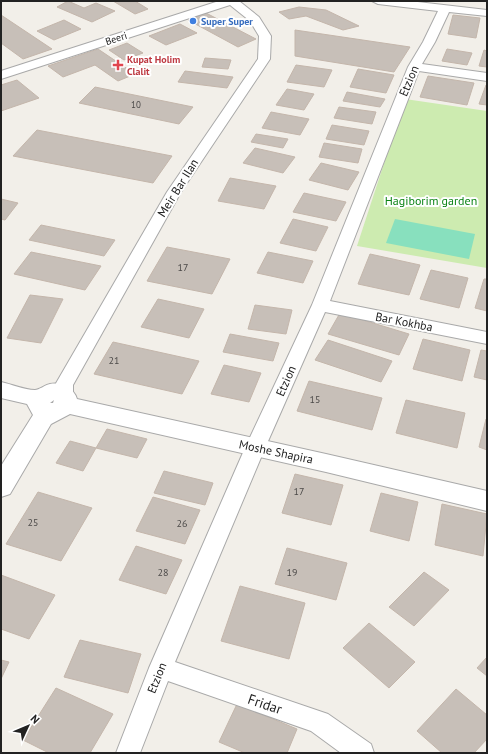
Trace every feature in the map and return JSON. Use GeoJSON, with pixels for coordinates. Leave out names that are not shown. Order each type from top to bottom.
{"type":"FeatureCollection","features":[{"type":"Feature","properties":{"kind":"street","name":"Beeri"},"geometry":{"type":"LineString","coordinates":[[1,75],[231,1]]}},
{"type":"Feature","properties":{"kind":"street","name":"Meir Bar Ilan"},"geometry":{"type":"LineString","coordinates":[[1,487],[53,402],[174,192],[264,59],[265,36],[255,19],[231,1]]}},
{"type":"Feature","properties":{"kind":"street"},"geometry":{"type":"LineString","coordinates":[[378,1],[487,13]]}},
{"type":"Feature","properties":{"kind":"street","name":"Etzion"},"geometry":{"type":"LineString","coordinates":[[128,753],[161,668],[255,448],[320,305],[414,67],[430,42],[445,9]]}},
{"type":"Feature","properties":{"kind":"street"},"geometry":{"type":"LineString","coordinates":[[414,67],[487,77]]}},
{"type":"Feature","properties":{"kind":"street","name":"Bar Kokhba"},"geometry":{"type":"LineString","coordinates":[[320,305],[487,338]]}},
{"type":"Feature","properties":{"kind":"street","name":"Moshe Shapira"},"geometry":{"type":"LineString","coordinates":[[1,390],[487,501]]}},
{"type":"Feature","properties":{"kind":"street","name":"Fridar"},"geometry":{"type":"LineString","coordinates":[[161,668],[319,722],[362,753]]}},
{"type":"Feature","properties":{"kind":"green space","name":"Hagiborim garden"},"geometry":{"type":"Polygon","coordinates":[[[405,99],[487,111],[487,268],[357,246],[405,99]]]}},
{"type":"Feature","properties":{"kind":"green space"},"geometry":{"type":"Polygon","coordinates":[[[395,219],[475,234],[469,259],[386,243],[395,219]]]}},
{"type":"Feature","properties":{"kind":"building"},"geometry":{"type":"Polygon","coordinates":[[[68,1],[84,8],[96,3],[115,11],[92,22],[57,7],[68,1]]]}},
{"type":"Feature","properties":{"kind":"building"},"geometry":{"type":"Polygon","coordinates":[[[113,1],[135,1],[148,9],[135,14],[113,1]]]}},
{"type":"Feature","properties":{"kind":"building"},"geometry":{"type":"Polygon","coordinates":[[[299,7],[326,10],[359,26],[343,30],[306,16],[289,19],[279,12],[299,7]]]}},
{"type":"Feature","properties":{"kind":"building"},"geometry":{"type":"Polygon","coordinates":[[[206,13],[256,39],[238,47],[188,20],[206,13]]]}},
{"type":"Feature","properties":{"kind":"building"},"geometry":{"type":"Polygon","coordinates":[[[1,15],[52,49],[23,59],[1,43],[1,15]]]}},
{"type":"Feature","properties":{"kind":"building"},"geometry":{"type":"Polygon","coordinates":[[[453,15],[480,18],[476,38],[448,34],[453,15]]]}},
{"type":"Feature","properties":{"kind":"building"},"geometry":{"type":"Polygon","coordinates":[[[64,20],[81,29],[54,40],[37,31],[64,20]]]}},
{"type":"Feature","properties":{"kind":"building"},"geometry":{"type":"Polygon","coordinates":[[[180,24],[197,33],[166,45],[149,36],[180,24]]]}},
{"type":"Feature","properties":{"kind":"building"},"geometry":{"type":"Polygon","coordinates":[[[295,30],[410,47],[394,72],[295,56],[295,30]]]}},
{"type":"Feature","properties":{"kind":"building"},"geometry":{"type":"Polygon","coordinates":[[[127,43],[143,53],[124,60],[109,50],[127,43]]]}},
{"type":"Feature","properties":{"kind":"building"},"geometry":{"type":"Polygon","coordinates":[[[98,49],[135,74],[118,81],[95,65],[63,77],[48,66],[98,49]]]}},
{"type":"Feature","properties":{"kind":"building"},"geometry":{"type":"Polygon","coordinates":[[[447,49],[472,53],[467,65],[442,61],[447,49]]]}},
{"type":"Feature","properties":{"kind":"building"},"geometry":{"type":"Polygon","coordinates":[[[484,50],[487,51],[487,67],[479,66],[484,50]]]}},
{"type":"Feature","properties":{"kind":"building"},"geometry":{"type":"Polygon","coordinates":[[[205,58],[231,60],[228,69],[202,67],[205,58]]]}},
{"type":"Feature","properties":{"kind":"building"},"geometry":{"type":"Polygon","coordinates":[[[296,65],[332,70],[324,87],[287,82],[296,65]]]}},
{"type":"Feature","properties":{"kind":"building"},"geometry":{"type":"Polygon","coordinates":[[[358,69],[394,75],[386,93],[350,87],[358,69]]]}},
{"type":"Feature","properties":{"kind":"building"},"geometry":{"type":"Polygon","coordinates":[[[185,71],[233,77],[227,88],[178,82],[185,71]]]}},
{"type":"Feature","properties":{"kind":"building"},"geometry":{"type":"Polygon","coordinates":[[[428,76],[474,83],[467,105],[420,97],[428,76]]]}},
{"type":"Feature","properties":{"kind":"building"},"geometry":{"type":"Polygon","coordinates":[[[17,80],[39,98],[1,111],[1,85],[17,80]]]}},
{"type":"Feature","properties":{"kind":"building"},"geometry":{"type":"Polygon","coordinates":[[[486,85],[487,105],[479,104],[486,85]]]}},
{"type":"Feature","properties":{"kind":"building"},"geometry":{"type":"Polygon","coordinates":[[[95,87],[193,107],[179,124],[79,103],[95,87]]]}},
{"type":"Feature","properties":{"kind":"building"},"geometry":{"type":"Polygon","coordinates":[[[287,89],[314,94],[304,110],[276,105],[287,89]]]}},
{"type":"Feature","properties":{"kind":"building"},"geometry":{"type":"Polygon","coordinates":[[[347,92],[385,99],[380,107],[343,101],[347,92]]]}},
{"type":"Feature","properties":{"kind":"building"},"geometry":{"type":"Polygon","coordinates":[[[339,107],[376,112],[372,124],[334,118],[339,107]]]}},
{"type":"Feature","properties":{"kind":"building"},"geometry":{"type":"Polygon","coordinates":[[[271,112],[309,119],[300,135],[262,128],[271,112]]]}},
{"type":"Feature","properties":{"kind":"building"},"geometry":{"type":"Polygon","coordinates":[[[332,125],[369,131],[364,145],[326,139],[332,125]]]}},
{"type":"Feature","properties":{"kind":"building"},"geometry":{"type":"Polygon","coordinates":[[[37,130],[172,156],[153,183],[13,156],[37,130]]]}},
{"type":"Feature","properties":{"kind":"building"},"geometry":{"type":"Polygon","coordinates":[[[256,134],[288,139],[283,148],[251,142],[256,134]]]}},
{"type":"Feature","properties":{"kind":"building"},"geometry":{"type":"Polygon","coordinates":[[[324,143],[362,149],[358,163],[319,157],[324,143]]]}},
{"type":"Feature","properties":{"kind":"building"},"geometry":{"type":"Polygon","coordinates":[[[255,148],[295,157],[283,173],[243,163],[255,148]]]}},
{"type":"Feature","properties":{"kind":"building"},"geometry":{"type":"Polygon","coordinates":[[[321,163],[359,172],[348,190],[309,180],[321,163]]]}},
{"type":"Feature","properties":{"kind":"building"},"geometry":{"type":"Polygon","coordinates":[[[230,178],[276,186],[264,209],[218,201],[230,178]]]}},
{"type":"Feature","properties":{"kind":"building"},"geometry":{"type":"Polygon","coordinates":[[[304,193],[346,202],[336,221],[293,212],[304,193]]]}},
{"type":"Feature","properties":{"kind":"building"},"geometry":{"type":"Polygon","coordinates":[[[1,199],[18,203],[5,220],[1,219],[1,199]]]}},
{"type":"Feature","properties":{"kind":"building"},"geometry":{"type":"Polygon","coordinates":[[[293,219],[328,227],[316,251],[280,243],[293,219]]]}},
{"type":"Feature","properties":{"kind":"building"},"geometry":{"type":"Polygon","coordinates":[[[41,225],[115,240],[104,256],[29,240],[41,225]]]}},
{"type":"Feature","properties":{"kind":"building"},"geometry":{"type":"Polygon","coordinates":[[[167,247],[230,259],[212,294],[147,281],[167,247]]]}},
{"type":"Feature","properties":{"kind":"building"},"geometry":{"type":"Polygon","coordinates":[[[31,252],[101,266],[85,290],[14,274],[31,252]]]}},
{"type":"Feature","properties":{"kind":"building"},"geometry":{"type":"Polygon","coordinates":[[[268,252],[313,261],[303,283],[257,273],[268,252]]]}},
{"type":"Feature","properties":{"kind":"building"},"geometry":{"type":"Polygon","coordinates":[[[370,254],[420,265],[409,295],[358,284],[370,254]]]}},
{"type":"Feature","properties":{"kind":"building"},"geometry":{"type":"Polygon","coordinates":[[[431,270],[468,278],[459,308],[420,299],[431,270]]]}},
{"type":"Feature","properties":{"kind":"building"},"geometry":{"type":"Polygon","coordinates":[[[484,279],[487,279],[487,311],[475,308],[484,279]]]}},
{"type":"Feature","properties":{"kind":"building"},"geometry":{"type":"Polygon","coordinates":[[[30,295],[63,299],[41,343],[7,338],[30,295]]]}},
{"type":"Feature","properties":{"kind":"building"},"geometry":{"type":"Polygon","coordinates":[[[158,299],[204,309],[189,338],[141,327],[158,299]]]}},
{"type":"Feature","properties":{"kind":"building"},"geometry":{"type":"Polygon","coordinates":[[[255,305],[292,310],[286,334],[248,329],[255,305]]]}},
{"type":"Feature","properties":{"kind":"building"},"geometry":{"type":"Polygon","coordinates":[[[340,313],[409,334],[399,355],[328,334],[340,313]]]}},
{"type":"Feature","properties":{"kind":"building"},"geometry":{"type":"Polygon","coordinates":[[[230,334],[279,343],[273,361],[223,352],[230,334]]]}},
{"type":"Feature","properties":{"kind":"building"},"geometry":{"type":"Polygon","coordinates":[[[423,339],[470,350],[462,381],[413,369],[423,339]]]}},
{"type":"Feature","properties":{"kind":"building"},"geometry":{"type":"Polygon","coordinates":[[[328,340],[392,361],[381,382],[315,360],[328,340]]]}},
{"type":"Feature","properties":{"kind":"building"},"geometry":{"type":"Polygon","coordinates":[[[113,342],[199,361],[182,394],[94,374],[113,342]]]}},
{"type":"Feature","properties":{"kind":"building"},"geometry":{"type":"Polygon","coordinates":[[[481,350],[487,351],[487,380],[474,377],[481,350]]]}},
{"type":"Feature","properties":{"kind":"building"},"geometry":{"type":"Polygon","coordinates":[[[224,365],[261,373],[249,402],[211,394],[224,365]]]}},
{"type":"Feature","properties":{"kind":"building"},"geometry":{"type":"Polygon","coordinates":[[[309,381],[382,398],[372,430],[297,411],[309,381]]]}},
{"type":"Feature","properties":{"kind":"building"},"geometry":{"type":"Polygon","coordinates":[[[406,400],[465,413],[457,448],[396,433],[406,400]]]}},
{"type":"Feature","properties":{"kind":"building"},"geometry":{"type":"Polygon","coordinates":[[[486,419],[487,420],[487,450],[479,447],[486,419]]]}},
{"type":"Feature","properties":{"kind":"building"},"geometry":{"type":"Polygon","coordinates":[[[107,429],[147,439],[137,458],[96,448],[107,429]]]}},
{"type":"Feature","properties":{"kind":"building"},"geometry":{"type":"Polygon","coordinates":[[[70,441],[96,448],[83,471],[56,463],[70,441]]]}},
{"type":"Feature","properties":{"kind":"building"},"geometry":{"type":"Polygon","coordinates":[[[164,471],[213,483],[205,505],[154,493],[164,471]]]}},
{"type":"Feature","properties":{"kind":"building"},"geometry":{"type":"Polygon","coordinates":[[[295,474],[343,485],[331,525],[282,513],[295,474]]]}},
{"type":"Feature","properties":{"kind":"building"},"geometry":{"type":"Polygon","coordinates":[[[38,492],[92,508],[61,561],[6,544],[38,492]]]}},
{"type":"Feature","properties":{"kind":"building"},"geometry":{"type":"Polygon","coordinates":[[[381,493],[418,502],[409,541],[370,531],[381,493]]]}},
{"type":"Feature","properties":{"kind":"building"},"geometry":{"type":"Polygon","coordinates":[[[153,497],[200,510],[185,544],[136,531],[153,497]]]}},
{"type":"Feature","properties":{"kind":"building"},"geometry":{"type":"Polygon","coordinates":[[[442,504],[487,514],[483,556],[435,545],[442,504]]]}},
{"type":"Feature","properties":{"kind":"building"},"geometry":{"type":"Polygon","coordinates":[[[136,546],[182,560],[166,594],[119,580],[136,546]]]}},
{"type":"Feature","properties":{"kind":"building"},"geometry":{"type":"Polygon","coordinates":[[[287,548],[347,563],[336,600],[275,584],[287,548]]]}},
{"type":"Feature","properties":{"kind":"building"},"geometry":{"type":"Polygon","coordinates":[[[424,572],[449,590],[414,626],[389,607],[424,572]]]}},
{"type":"Feature","properties":{"kind":"building"},"geometry":{"type":"Polygon","coordinates":[[[1,575],[55,595],[29,639],[1,629],[1,575]]]}},
{"type":"Feature","properties":{"kind":"building"},"geometry":{"type":"Polygon","coordinates":[[[240,586],[305,603],[289,659],[221,641],[240,586]]]}},
{"type":"Feature","properties":{"kind":"building"},"geometry":{"type":"Polygon","coordinates":[[[369,623],[415,662],[389,688],[343,648],[369,623]]]}},
{"type":"Feature","properties":{"kind":"building"},"geometry":{"type":"Polygon","coordinates":[[[80,640],[141,654],[128,693],[64,677],[80,640]]]}},
{"type":"Feature","properties":{"kind":"building"},"geometry":{"type":"Polygon","coordinates":[[[487,657],[487,676],[477,668],[487,657]]]}},
{"type":"Feature","properties":{"kind":"building"},"geometry":{"type":"Polygon","coordinates":[[[1,660],[9,662],[1,679],[1,660]]]}},
{"type":"Feature","properties":{"kind":"building"},"geometry":{"type":"Polygon","coordinates":[[[56,688],[113,714],[90,753],[49,753],[23,740],[56,688]]]}},
{"type":"Feature","properties":{"kind":"building"},"geometry":{"type":"Polygon","coordinates":[[[456,689],[487,715],[487,739],[474,753],[442,753],[417,731],[456,689]]]}},
{"type":"Feature","properties":{"kind":"building"},"geometry":{"type":"Polygon","coordinates":[[[237,704],[297,729],[287,753],[245,753],[219,742],[237,704]]]}},
{"type":"Feature","properties":{"kind":"place","name":"Super Super"},"geometry":{"type":"Point","coordinates":[193,21]}},
{"type":"Feature","properties":{"kind":"place","name":"Kupat Holim Clalit"},"geometry":{"type":"Point","coordinates":[118,65]}}]}
